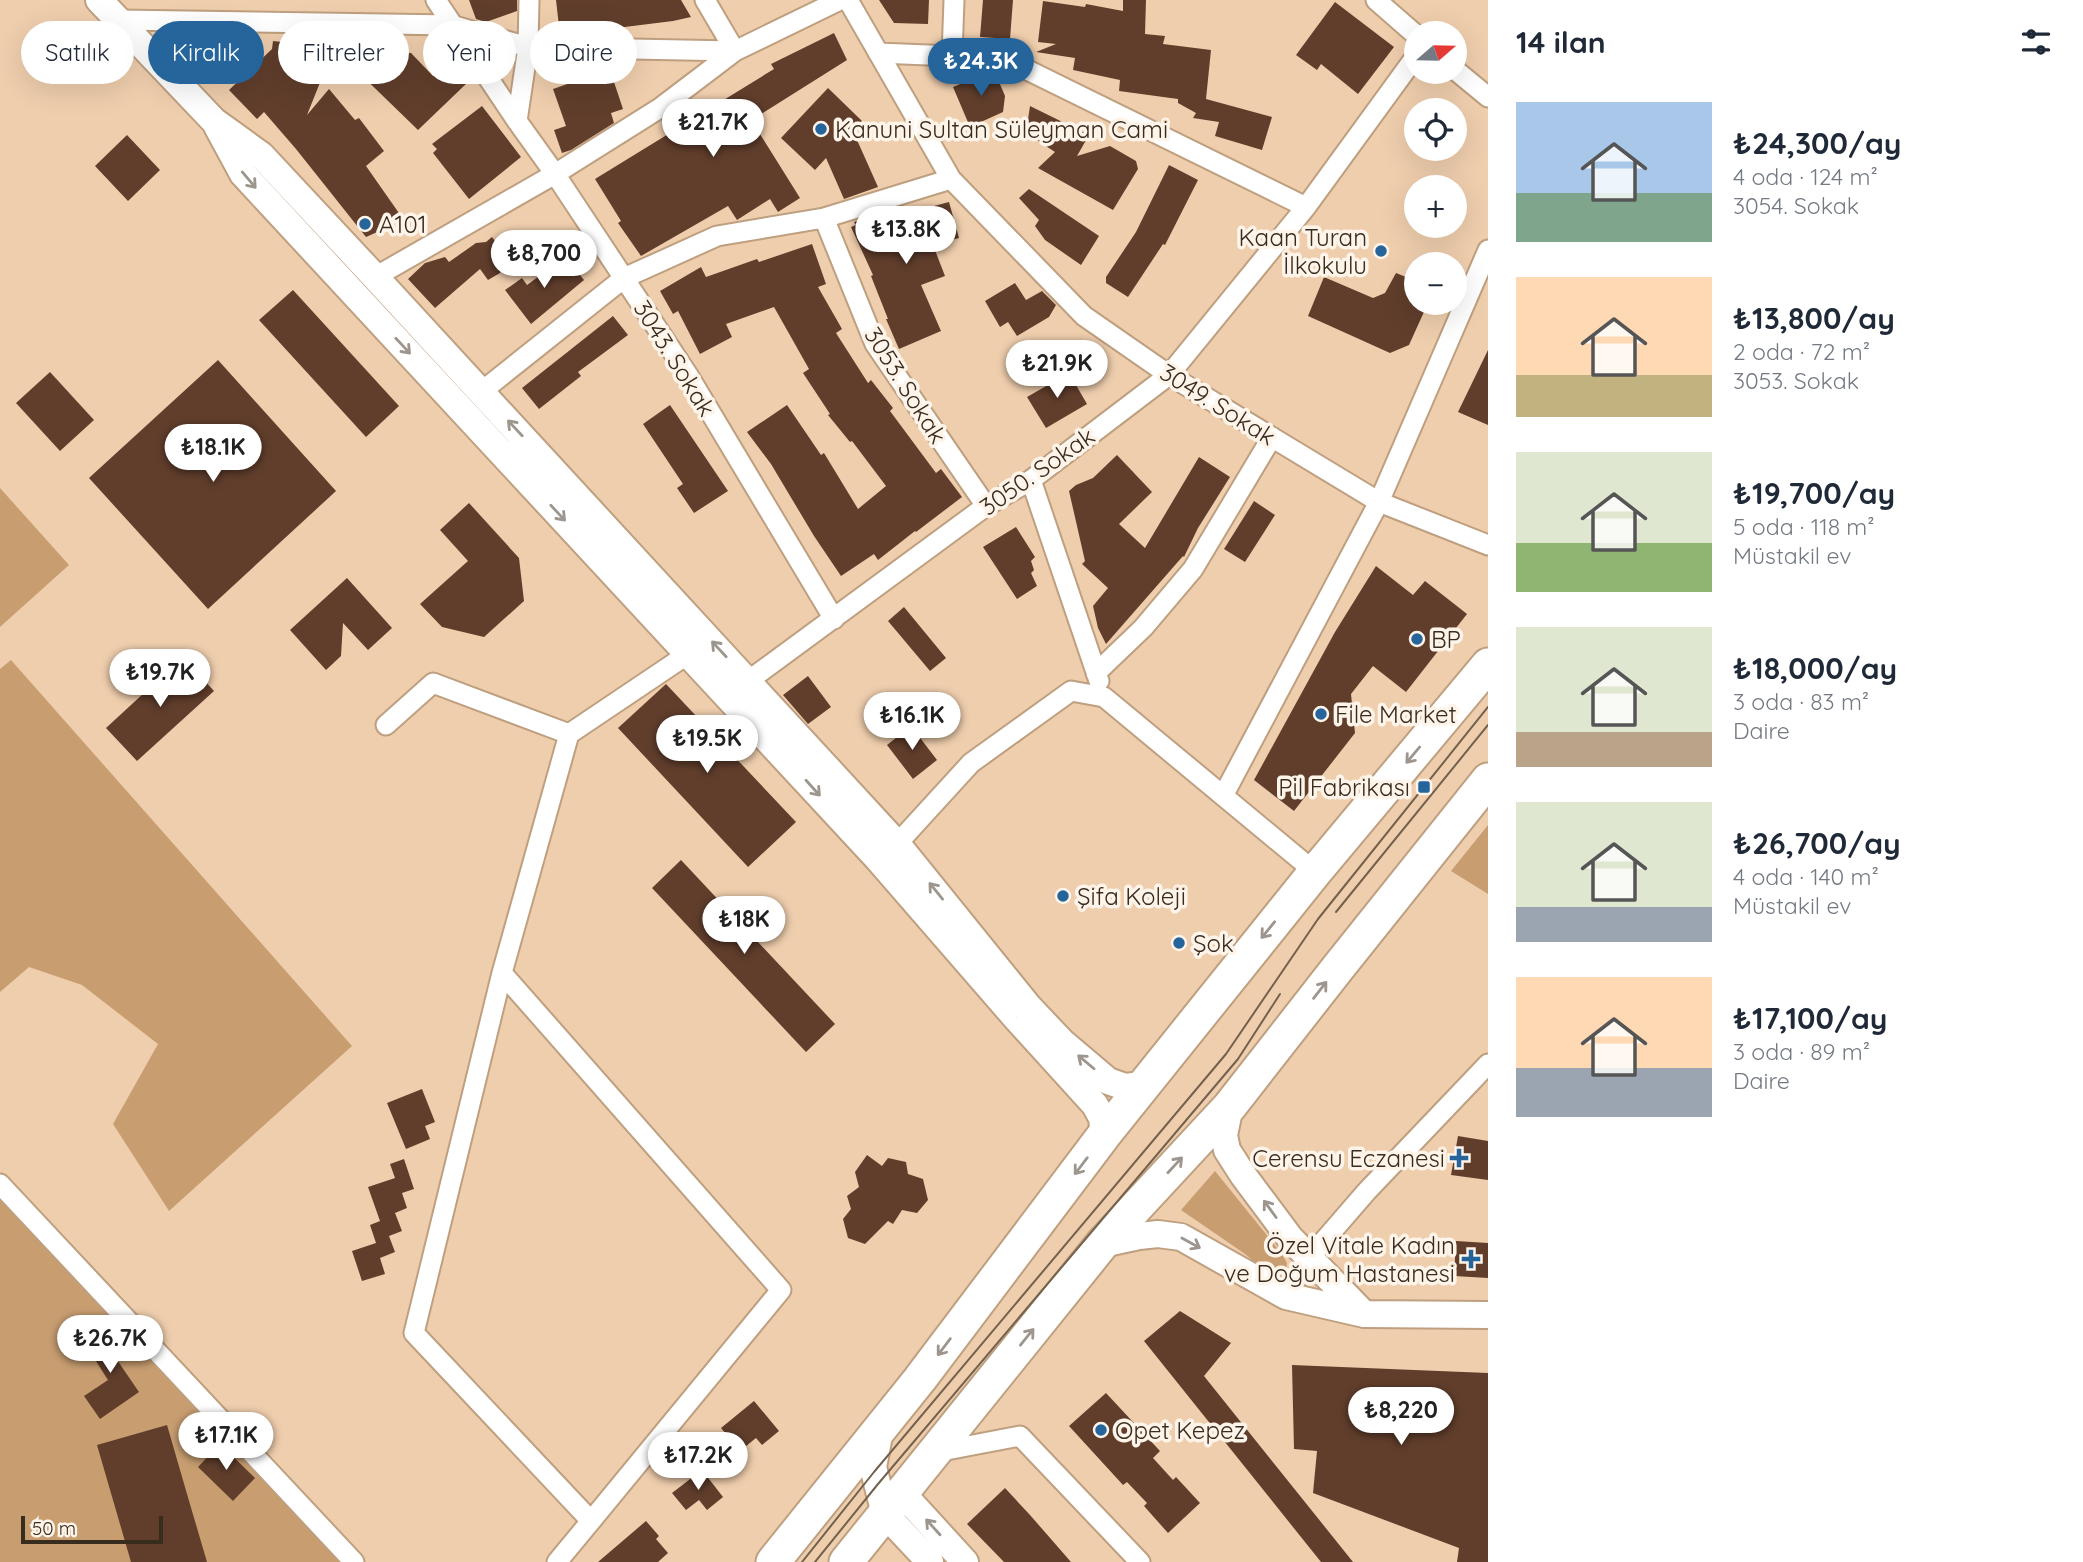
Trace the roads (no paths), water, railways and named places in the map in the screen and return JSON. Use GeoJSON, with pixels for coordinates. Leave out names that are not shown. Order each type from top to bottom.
{"type":"FeatureCollection","features":[{"type":"Feature","properties":{"kind":"highway"},"geometry":{"type":"LineString","coordinates":[[773,1562],[880,1428],[1104,1135],[1315,872],[1488,665]]}},
{"type":"Feature","properties":{"kind":"highway"},"geometry":{"type":"LineString","coordinates":[[846,1562],[1101,1244],[1230,1106],[1488,780]]}},
{"type":"Feature","properties":{"kind":"street"},"geometry":{"type":"LineString","coordinates":[[99,0],[214,121],[261,155],[481,392],[739,689],[878,859],[1016,1018],[1108,1080],[1125,1087],[1146,1084]]}},
{"type":"Feature","properties":{"kind":"street","name":"3043. Sokak"},"geometry":{"type":"LineString","coordinates":[[436,0],[449,21]]}},
{"type":"Feature","properties":{"kind":"street"},"geometry":{"type":"LineString","coordinates":[[517,121],[528,47],[529,0]]}},
{"type":"Feature","properties":{"kind":"street"},"geometry":{"type":"LineString","coordinates":[[705,0],[735,51]]}},
{"type":"Feature","properties":{"kind":"street"},"geometry":{"type":"LineString","coordinates":[[375,276],[555,174],[660,108],[735,51],[840,0]]}},
{"type":"Feature","properties":{"kind":"street","name":"3049. Sokak"},"geometry":{"type":"LineString","coordinates":[[848,0],[951,179],[1084,316],[1169,375],[1379,502],[1488,545]]}},
{"type":"Feature","properties":{"kind":"street"},"geometry":{"type":"LineString","coordinates":[[953,56],[954,0]]}},
{"type":"Feature","properties":{"kind":"street"},"geometry":{"type":"LineString","coordinates":[[1376,0],[1404,25]]}},
{"type":"Feature","properties":{"kind":"street"},"geometry":{"type":"LineString","coordinates":[[118,20],[423,25]]}},
{"type":"Feature","properties":{"kind":"street"},"geometry":{"type":"LineString","coordinates":[[516,44],[528,47],[735,51]]}},
{"type":"Feature","properties":{"kind":"street"},"geometry":{"type":"LineString","coordinates":[[878,53],[1003,58],[1306,207]]}},
{"type":"Feature","properties":{"kind":"street","name":"3050. Sokak"},"geometry":{"type":"LineString","coordinates":[[739,689],[986,506],[1031,480],[1169,375],[1306,207],[1404,72]]}},
{"type":"Feature","properties":{"kind":"street"},"geometry":{"type":"LineString","coordinates":[[1467,80],[1488,97]]}},
{"type":"Feature","properties":{"kind":"street","name":"3043. Sokak"},"geometry":{"type":"LineString","coordinates":[[492,84],[555,174],[688,375],[834,619]]}},
{"type":"Feature","properties":{"kind":"street"},"geometry":{"type":"LineString","coordinates":[[214,121],[243,174],[688,654],[739,689],[897,844],[1028,1006],[1095,1105],[1102,1118],[1104,1135]]}},
{"type":"Feature","properties":{"kind":"street"},"geometry":{"type":"LineString","coordinates":[[481,392],[624,278],[717,236],[824,218],[951,179]]}},
{"type":"Feature","properties":{"kind":"street","name":"3053. Sokak"},"geometry":{"type":"LineString","coordinates":[[824,218],[875,344],[986,506]]}},
{"type":"Feature","properties":{"kind":"street"},"geometry":{"type":"LineString","coordinates":[[1223,796],[1379,502],[1488,250]]}},
{"type":"Feature","properties":{"kind":"street"},"geometry":{"type":"LineString","coordinates":[[1096,673],[1143,628],[1193,569],[1272,437]]}},
{"type":"Feature","properties":{"kind":"street"},"geometry":{"type":"LineString","coordinates":[[1031,480],[1104,696],[1315,872]]}},
{"type":"Feature","properties":{"kind":"street"},"geometry":{"type":"LineString","coordinates":[[591,1521],[414,1333],[502,973],[569,734],[688,654]]}},
{"type":"Feature","properties":{"kind":"street"},"geometry":{"type":"LineString","coordinates":[[386,725],[433,683],[569,734]]}},
{"type":"Feature","properties":{"kind":"street"},"geometry":{"type":"LineString","coordinates":[[897,844],[971,763],[1071,691],[1104,696]]}},
{"type":"Feature","properties":{"kind":"street"},"geometry":{"type":"LineString","coordinates":[[502,973],[781,1290],[557,1562]]}},
{"type":"Feature","properties":{"kind":"street"},"geometry":{"type":"LineString","coordinates":[[1286,1296],[1309,1258],[1367,1191],[1488,1064]]}},
{"type":"Feature","properties":{"kind":"street"},"geometry":{"type":"LineString","coordinates":[[1230,1106],[1224,1135],[1227,1150],[1243,1175],[1290,1238],[1364,1314]]}},
{"type":"Feature","properties":{"kind":"street"},"geometry":{"type":"LineString","coordinates":[[0,1184],[354,1562]]}},
{"type":"Feature","properties":{"kind":"street"},"geometry":{"type":"LineString","coordinates":[[1101,1244],[1158,1234],[1181,1237],[1286,1296],[1364,1314],[1488,1315]]}},
{"type":"Feature","properties":{"kind":"street"},"geometry":{"type":"LineString","coordinates":[[880,1428],[873,1467],[930,1562]]}},
{"type":"Feature","properties":{"kind":"street"},"geometry":{"type":"LineString","coordinates":[[936,1452],[1020,1436],[1140,1562]]}},
{"type":"Feature","properties":{"kind":"street"},"geometry":{"type":"LineString","coordinates":[[894,1503],[965,1562]]}},
{"type":"Feature","properties":{"kind":"tram line"},"geometry":{"type":"LineString","coordinates":[[802,1562],[874,1472],[1226,1054],[1318,919],[1488,707]]}},
{"type":"Feature","properties":{"kind":"tram line"},"geometry":{"type":"LineString","coordinates":[[1336,912],[1488,725]]}},
{"type":"Feature","properties":{"kind":"tram line"},"geometry":{"type":"LineString","coordinates":[[815,1562],[1238,1059],[1280,994]]}},
{"type":"Feature","properties":{"kind":"place","name":"Kanuni Sultan Süleyman Cami"},"geometry":{"type":"Point","coordinates":[821,129]}},
{"type":"Feature","properties":{"kind":"place","name":"A101"},"geometry":{"type":"Point","coordinates":[365,224]}},
{"type":"Feature","properties":{"kind":"place","name":"Kaan Turan İlkokulu"},"geometry":{"type":"Point","coordinates":[1381,251]}},
{"type":"Feature","properties":{"kind":"place","name":"BP"},"geometry":{"type":"Point","coordinates":[1417,639]}},
{"type":"Feature","properties":{"kind":"place","name":"File Market"},"geometry":{"type":"Point","coordinates":[1321,714]}},
{"type":"Feature","properties":{"kind":"place","name":"Pil Fabrikası"},"geometry":{"type":"Point","coordinates":[1424,787]}},
{"type":"Feature","properties":{"kind":"place","name":"Şifa Koleji"},"geometry":{"type":"Point","coordinates":[1063,896]}},
{"type":"Feature","properties":{"kind":"place","name":"Şok"},"geometry":{"type":"Point","coordinates":[1179,943]}},
{"type":"Feature","properties":{"kind":"place","name":"Cerensu Eczanesi"},"geometry":{"type":"Point","coordinates":[1459,1158]}},
{"type":"Feature","properties":{"kind":"place","name":"Özel Vitale Kadın ve Doğum Hastanesi"},"geometry":{"type":"Point","coordinates":[1471,1259]}},
{"type":"Feature","properties":{"kind":"place","name":"Opet Kepez"},"geometry":{"type":"Point","coordinates":[1101,1430]}}]}
